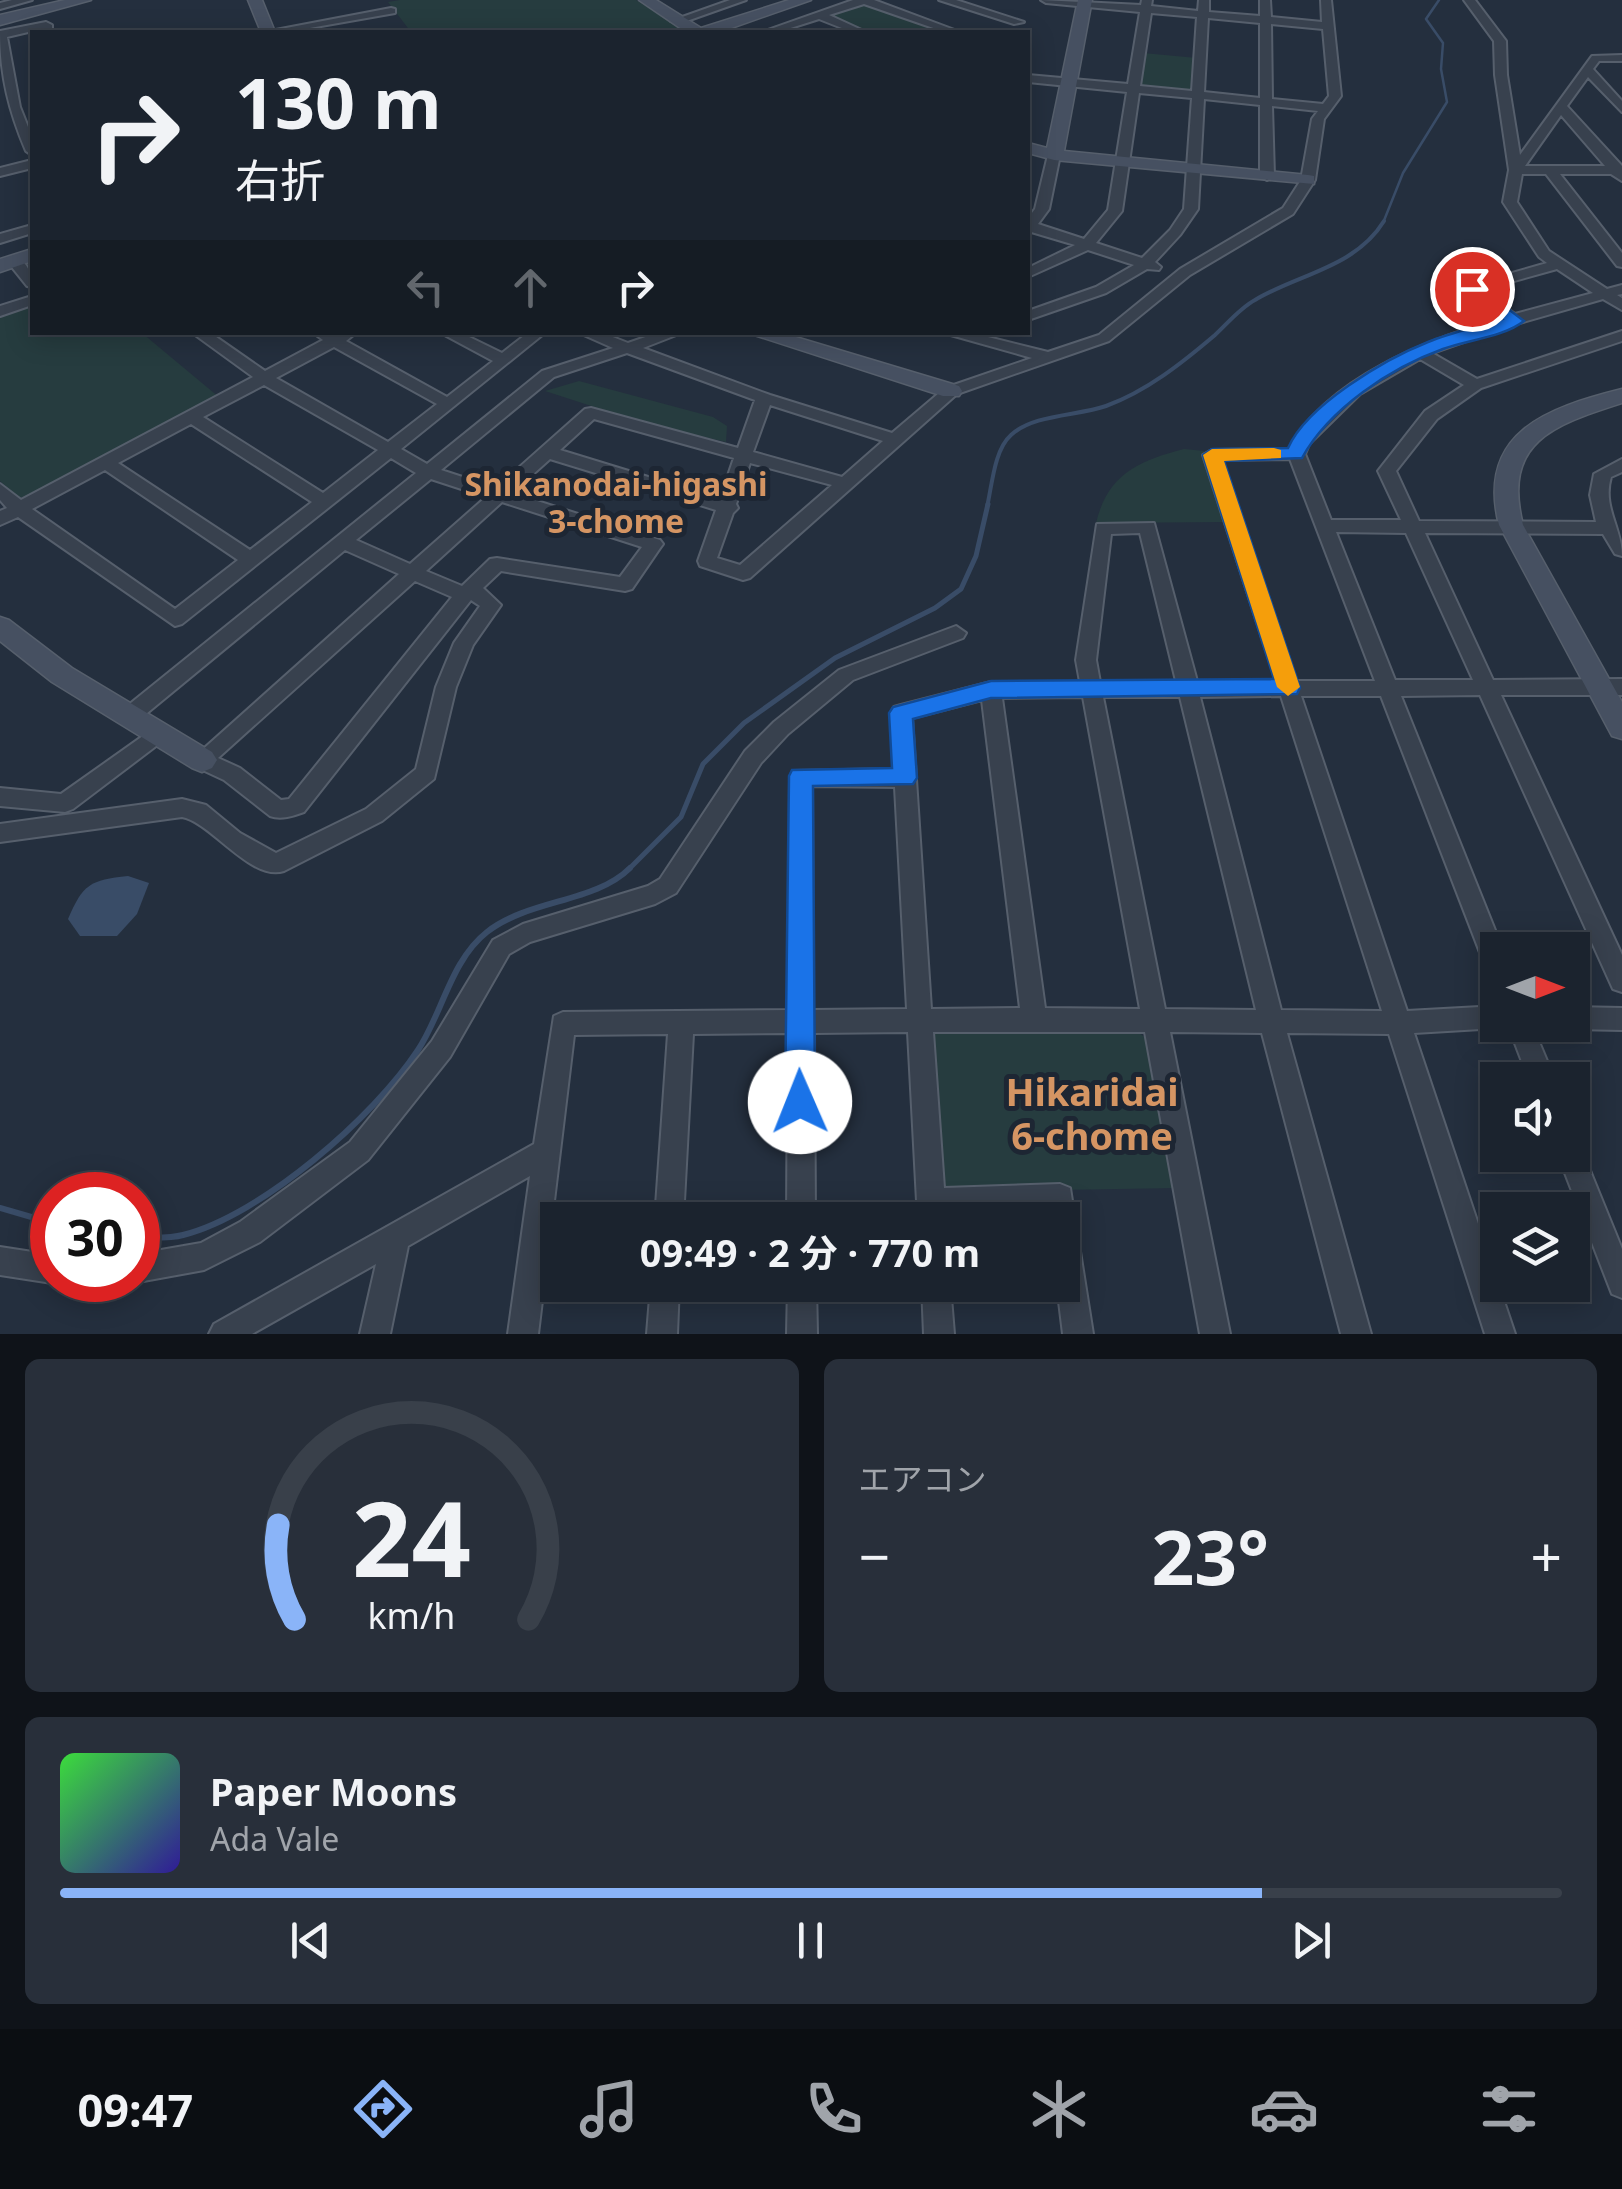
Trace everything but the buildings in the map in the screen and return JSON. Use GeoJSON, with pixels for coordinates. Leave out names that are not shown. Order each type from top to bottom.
{"type":"FeatureCollection","features":[{"type":"Feature","properties":{"kind":"street"},"geometry":{"type":"LineString","coordinates":[[0,6],[27,0]]}},
{"type":"Feature","properties":{"kind":"street"},"geometry":{"type":"LineString","coordinates":[[0,30],[84,0]]}},
{"type":"Feature","properties":{"kind":"street"},"geometry":{"type":"LineString","coordinates":[[255,0],[269,30]]}},
{"type":"Feature","properties":{"kind":"street"},"geometry":{"type":"LineString","coordinates":[[646,0],[693,30]]}},
{"type":"Feature","properties":{"kind":"street"},"geometry":{"type":"LineString","coordinates":[[677,21],[720,3],[741,0]]}},
{"type":"Feature","properties":{"kind":"street"},"geometry":{"type":"LineString","coordinates":[[712,30],[804,0]]}},
{"type":"Feature","properties":{"kind":"street"},"geometry":{"type":"LineString","coordinates":[[779,30],[864,0],[944,30]]}},
{"type":"Feature","properties":{"kind":"street"},"geometry":{"type":"LineString","coordinates":[[944,0],[1019,22]]}},
{"type":"Feature","properties":{"kind":"street"},"geometry":{"type":"LineString","coordinates":[[1046,0],[1204,8],[1266,21],[1328,26]]}},
{"type":"Feature","properties":{"kind":"street"},"geometry":{"type":"LineString","coordinates":[[1265,0],[1266,176]]}},
{"type":"Feature","properties":{"kind":"street"},"geometry":{"type":"LineString","coordinates":[[764,398],[729,508],[707,561],[744,573],[951,391],[1104,338],[1180,276],[1288,211],[1308,180],[1318,119],[1335,96],[1326,0]]}},
{"type":"Feature","properties":{"kind":"street"},"geometry":{"type":"LineString","coordinates":[[1469,0],[1500,41],[1501,75],[1516,170],[1512,209],[1544,254],[1614,292],[1622,305]]}},
{"type":"Feature","properties":{"kind":"street"},"geometry":{"type":"LineString","coordinates":[[1030,224],[1042,209],[1084,2]]}},
{"type":"Feature","properties":{"kind":"street"},"geometry":{"type":"LineString","coordinates":[[1030,272],[1087,244],[1115,211],[1147,5]]}},
{"type":"Feature","properties":{"kind":"street"},"geometry":{"type":"LineString","coordinates":[[1030,315],[1094,294],[1148,265],[1174,237],[1191,209],[1204,8]]}},
{"type":"Feature","properties":{"kind":"street"},"geometry":{"type":"LineString","coordinates":[[306,30],[392,11]]}},
{"type":"Feature","properties":{"kind":"street"},"geometry":{"type":"LineString","coordinates":[[819,15],[856,30]]}},
{"type":"Feature","properties":{"kind":"street"},"geometry":{"type":"LineString","coordinates":[[354,18],[363,30]]}},
{"type":"Feature","properties":{"kind":"street"},"geometry":{"type":"LineString","coordinates":[[0,30],[46,25],[47,30]]}},
{"type":"Feature","properties":{"kind":"street"},"geometry":{"type":"LineString","coordinates":[[0,30],[7,108],[30,148]]}},
{"type":"Feature","properties":{"kind":"street"},"geometry":{"type":"LineString","coordinates":[[1516,170],[1596,58],[1622,58]]}},
{"type":"Feature","properties":{"kind":"street"},"geometry":{"type":"LineString","coordinates":[[1586,69],[1622,108]]}},
{"type":"Feature","properties":{"kind":"street"},"geometry":{"type":"LineString","coordinates":[[1030,78],[1326,108]]}},
{"type":"Feature","properties":{"kind":"street"},"geometry":{"type":"LineString","coordinates":[[1560,106],[1620,173]]}},
{"type":"Feature","properties":{"kind":"street"},"geometry":{"type":"LineString","coordinates":[[1030,148],[1308,180]]}},
{"type":"Feature","properties":{"kind":"street"},"geometry":{"type":"LineString","coordinates":[[0,172],[30,164]]}},
{"type":"Feature","properties":{"kind":"street"},"geometry":{"type":"LineString","coordinates":[[1516,170],[1620,173]]}},
{"type":"Feature","properties":{"kind":"street"},"geometry":{"type":"LineString","coordinates":[[1550,170],[1622,263]]}},
{"type":"Feature","properties":{"kind":"street"},"geometry":{"type":"LineString","coordinates":[[1030,227],[1180,276]]}},
{"type":"Feature","properties":{"kind":"street"},"geometry":{"type":"LineString","coordinates":[[0,239],[30,229]]}},
{"type":"Feature","properties":{"kind":"street"},"geometry":{"type":"LineString","coordinates":[[1515,321],[1472,289],[1558,264]]}},
{"type":"Feature","properties":{"kind":"street"},"geometry":{"type":"LineString","coordinates":[[1484,932],[1296,454],[1299,443],[1336,405],[1419,352],[1614,292]]}},
{"type":"Feature","properties":{"kind":"street"},"geometry":{"type":"LineString","coordinates":[[0,312],[30,301]]}},
{"type":"Feature","properties":{"kind":"street"},"geometry":{"type":"LineString","coordinates":[[0,627],[62,675],[157,734],[232,774],[278,810],[296,806],[468,591],[497,564],[626,584],[654,544],[428,472],[264,378],[202,335]]}},
{"type":"Feature","properties":{"kind":"street"},"geometry":{"type":"LineString","coordinates":[[0,519],[264,378],[334,335],[448,404]]}},
{"type":"Feature","properties":{"kind":"street"},"geometry":{"type":"LineString","coordinates":[[452,335],[504,360]]}},
{"type":"Feature","properties":{"kind":"street"},"geometry":{"type":"LineString","coordinates":[[0,490],[19,509],[175,619],[535,335]]}},
{"type":"Feature","properties":{"kind":"street"},"geometry":{"type":"LineString","coordinates":[[591,335],[764,398],[896,440]]}},
{"type":"Feature","properties":{"kind":"street"},"geometry":{"type":"LineString","coordinates":[[128,717],[548,374],[667,335]]}},
{"type":"Feature","properties":{"kind":"street"},"geometry":{"type":"LineString","coordinates":[[764,335],[951,391]]}},
{"type":"Feature","properties":{"kind":"street"},"geometry":{"type":"LineString","coordinates":[[965,335],[1047,356]]}},
{"type":"Feature","properties":{"kind":"street"},"geometry":{"type":"LineString","coordinates":[[1622,336],[1494,375],[1475,385],[1431,414],[1387,471],[1622,981]]}},
{"type":"Feature","properties":{"kind":"street"},"geometry":{"type":"LineString","coordinates":[[1419,352],[1475,385]]}},
{"type":"Feature","properties":{"kind":"street"},"geometry":{"type":"LineString","coordinates":[[1622,396],[1554,420],[1515,451],[1502,486],[1503,506],[1510,525],[1611,687],[1622,728]]}},
{"type":"Feature","properties":{"kind":"street"},"geometry":{"type":"LineString","coordinates":[[202,760],[590,413],[844,483]]}},
{"type":"Feature","properties":{"kind":"street"},"geometry":{"type":"LineString","coordinates":[[191,417],[324,502]]}},
{"type":"Feature","properties":{"kind":"street"},"geometry":{"type":"LineString","coordinates":[[547,452],[729,508]]}},
{"type":"Feature","properties":{"kind":"street"},"geometry":{"type":"LineString","coordinates":[[1296,454],[1212,455],[1500,1334]]}},
{"type":"Feature","properties":{"kind":"street"},"geometry":{"type":"LineString","coordinates":[[106,463],[251,560]]}},
{"type":"Feature","properties":{"kind":"street"},"geometry":{"type":"LineString","coordinates":[[1622,465],[1602,474],[1596,490],[1607,528],[1622,550]]}},
{"type":"Feature","properties":{"kind":"street"},"geometry":{"type":"LineString","coordinates":[[1324,526],[1607,528]]}},
{"type":"Feature","properties":{"kind":"street"},"geometry":{"type":"LineString","coordinates":[[1215,1334],[1086,660],[1103,528],[1148,528],[1271,1021],[1356,1334]]}},
{"type":"Feature","properties":{"kind":"street"},"geometry":{"type":"LineString","coordinates":[[0,833],[182,808],[198,811],[232,840],[276,864],[374,814],[426,773],[446,687],[464,643],[491,604],[468,591],[343,542]]}},
{"type":"Feature","properties":{"kind":"street"},"geometry":{"type":"LineString","coordinates":[[160,1264],[204,1256],[250,1232],[359,1152],[441,1048],[501,947],[524,934],[655,894],[668,886],[735,782],[781,728],[846,675],[956,633]]}},
{"type":"Feature","properties":{"kind":"street"},"geometry":{"type":"LineString","coordinates":[[932,1202],[901,713],[991,690],[1611,687]]}},
{"type":"Feature","properties":{"kind":"street"},"geometry":{"type":"LineString","coordinates":[[991,690],[1034,1019]]}},
{"type":"Feature","properties":{"kind":"street"},"geometry":{"type":"LineString","coordinates":[[0,797],[65,803],[157,734]]}},
{"type":"Feature","properties":{"kind":"street"},"geometry":{"type":"LineString","coordinates":[[801,1202],[801,776],[905,778]]}},
{"type":"Feature","properties":{"kind":"street"},"geometry":{"type":"LineString","coordinates":[[523,1334],[563,1024],[1034,1019],[1397,1023],[1480,1018]]}},
{"type":"Feature","properties":{"kind":"street"},"geometry":{"type":"LineString","coordinates":[[1590,1019],[1622,1020]]}},
{"type":"Feature","properties":{"kind":"street"},"geometry":{"type":"LineString","coordinates":[[670,1202],[681,1024]]}},
{"type":"Feature","properties":{"kind":"street"},"geometry":{"type":"LineString","coordinates":[[224,1334],[544,1153]]}},
{"type":"Feature","properties":{"kind":"street"},"geometry":{"type":"LineString","coordinates":[[1578,1172],[1622,1284]]}},
{"type":"Feature","properties":{"kind":"street"},"geometry":{"type":"LineString","coordinates":[[1021,1202],[1060,1198],[1061,1202]]}},
{"type":"Feature","properties":{"kind":"street"},"geometry":{"type":"LineString","coordinates":[[376,1334],[396,1234]]}},
{"type":"Feature","properties":{"kind":"street"},"geometry":{"type":"LineString","coordinates":[[0,1261],[30,1266]]}},
{"type":"Feature","properties":{"kind":"street"},"geometry":{"type":"LineString","coordinates":[[662,1334],[664,1302]]}},
{"type":"Feature","properties":{"kind":"street"},"geometry":{"type":"LineString","coordinates":[[802,1302],[802,1334]]}},
{"type":"Feature","properties":{"kind":"street"},"geometry":{"type":"LineString","coordinates":[[937,1302],[940,1334]]}},
{"type":"Feature","properties":{"kind":"street"},"geometry":{"type":"LineString","coordinates":[[1074,1302],[1078,1334]]}},
{"type":"Feature","properties":{"kind":"green space"},"geometry":{"type":"Polygon","coordinates":[[[636,0],[685,30],[409,30],[388,2],[636,0]]]}},
{"type":"Feature","properties":{"kind":"green space"},"geometry":{"type":"Polygon","coordinates":[[[859,4],[934,30],[861,30],[828,17],[859,4]]]}},
{"type":"Feature","properties":{"kind":"green space"},"geometry":{"type":"Polygon","coordinates":[[[1143,53],[1197,58],[1195,93],[1139,88],[1143,53]]]}},
{"type":"Feature","properties":{"kind":"green space"},"geometry":{"type":"Polygon","coordinates":[[[30,304],[30,335],[144,335],[220,398],[32,498],[18,497],[0,481],[0,315],[30,304]]]}},
{"type":"Feature","properties":{"kind":"green space"},"geometry":{"type":"Polygon","coordinates":[[[579,381],[713,417],[727,426],[726,442],[644,423],[545,391],[579,381]]]}},
{"type":"Feature","properties":{"kind":"green space"},"geometry":{"type":"Polygon","coordinates":[[[1184,449],[1204,451],[1227,522],[1096,523],[1108,492],[1127,472],[1184,449]]]}},
{"type":"Feature","properties":{"kind":"green space"},"geometry":{"type":"Polygon","coordinates":[[[1139,1033],[1150,1041],[1176,1188],[951,1192],[941,1182],[931,1034],[1139,1033]]]}},
{"type":"Feature","properties":{"kind":"water"},"geometry":{"type":"Polygon","coordinates":[[[128,876],[149,883],[137,914],[117,936],[80,936],[68,919],[78,898],[96,882],[128,876]]]}},
{"type":"Feature","properties":{"kind":"waterway"},"geometry":{"type":"LineString","coordinates":[[1384,222],[1403,173],[1447,102],[1441,69],[1443,43],[1426,19],[1439,0]]}},
{"type":"Feature","properties":{"kind":"waterway"},"geometry":{"type":"LineString","coordinates":[[987,507],[997,459],[1011,435],[1032,423],[1106,406],[1136,393],[1190,356],[1249,303],[1342,260],[1358,250],[1384,222]]}},
{"type":"Feature","properties":{"kind":"waterway"},"geometry":{"type":"LineString","coordinates":[[630,868],[681,817],[703,764],[744,723],[835,658],[935,608],[961,589],[976,556],[988,504]]}},
{"type":"Feature","properties":{"kind":"waterway"},"geometry":{"type":"LineString","coordinates":[[160,1237],[178,1236],[214,1224],[247,1207],[345,1133],[418,1050],[464,957],[487,932],[522,913],[599,888],[630,868]]}},
{"type":"Feature","properties":{"kind":"waterway"},"geometry":{"type":"LineString","coordinates":[[0,1208],[30,1217]]}},
{"type":"Feature","properties":{"kind":"slow traffic"},"geometry":{"type":"LineString","coordinates":[[1274,454],[1212,455],[1288,687]]}},
{"type":"Feature","properties":{"kind":"district","name":"Shikanodai-higashi 3-chome"},"geometry":{"type":"Point","coordinates":[616,504]}},
{"type":"Feature","properties":{"kind":"district","name":"Hikaridai 6-chome"},"geometry":{"type":"Point","coordinates":[1092,1115]}},
{"type":"Feature","properties":{"kind":"route"},"geometry":{"type":"LineString","coordinates":[[800,1102],[801,776],[905,778],[901,713],[991,690],[1288,688],[1212,455],[1296,454],[1299,443],[1336,405],[1367,382],[1433,346],[1515,321],[1472,289]]}}]}
